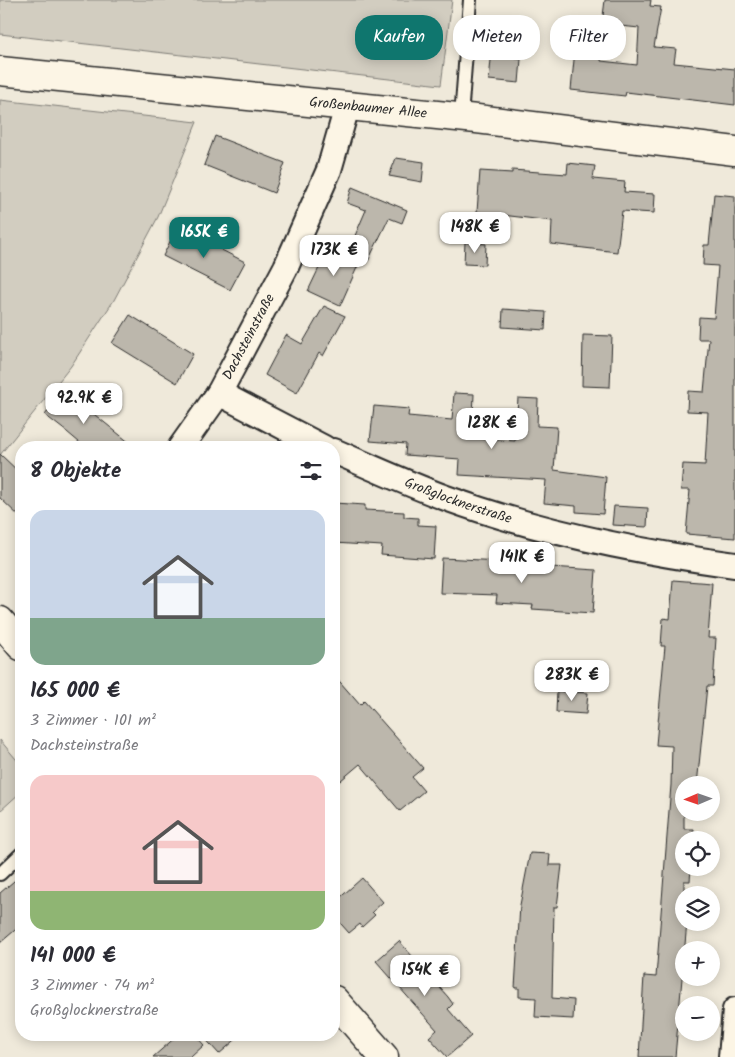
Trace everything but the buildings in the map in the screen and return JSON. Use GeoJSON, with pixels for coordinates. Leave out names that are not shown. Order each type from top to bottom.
{"type":"FeatureCollection","features":[{"type":"Feature","properties":{"kind":"main road","name":"Großenbaumer Allee"},"geometry":{"type":"LineString","coordinates":[[0,71],[461,118],[735,151]]}},
{"type":"Feature","properties":{"kind":"main road"},"geometry":{"type":"LineString","coordinates":[[340,1007],[384,1057]]}},
{"type":"Feature","properties":{"kind":"street","name":"Dachsteinstraße"},"geometry":{"type":"LineString","coordinates":[[185,441],[219,393],[290,258],[329,170],[347,107]]}},
{"type":"Feature","properties":{"kind":"street"},"geometry":{"type":"LineString","coordinates":[[219,393],[311,441]]}},
{"type":"Feature","properties":{"kind":"street","name":"Großglocknerstraße"},"geometry":{"type":"LineString","coordinates":[[340,453],[447,498],[523,522],[673,556],[735,565]]}},
{"type":"Feature","properties":{"kind":"street"},"geometry":{"type":"LineString","coordinates":[[732,1054],[735,1010]]}},
{"type":"Feature","properties":{"kind":"lane"},"geometry":{"type":"LineString","coordinates":[[461,118],[470,0]]}},
{"type":"Feature","properties":{"kind":"lane"},"geometry":{"type":"LineString","coordinates":[[0,874],[15,860]]}},
{"type":"Feature","properties":{"kind":"shaded area"},"geometry":{"type":"Polygon","coordinates":[[[0,0],[452,0],[441,85],[0,34],[0,0]]]}},
{"type":"Feature","properties":{"kind":"shaded area"},"geometry":{"type":"Polygon","coordinates":[[[0,100],[197,122],[158,217],[114,300],[71,366],[0,455],[0,100]]]}},
{"type":"Feature","properties":{"kind":"shaded area"},"geometry":{"type":"Polygon","coordinates":[[[0,740],[15,758],[15,797],[0,811],[0,740]]]}}]}
